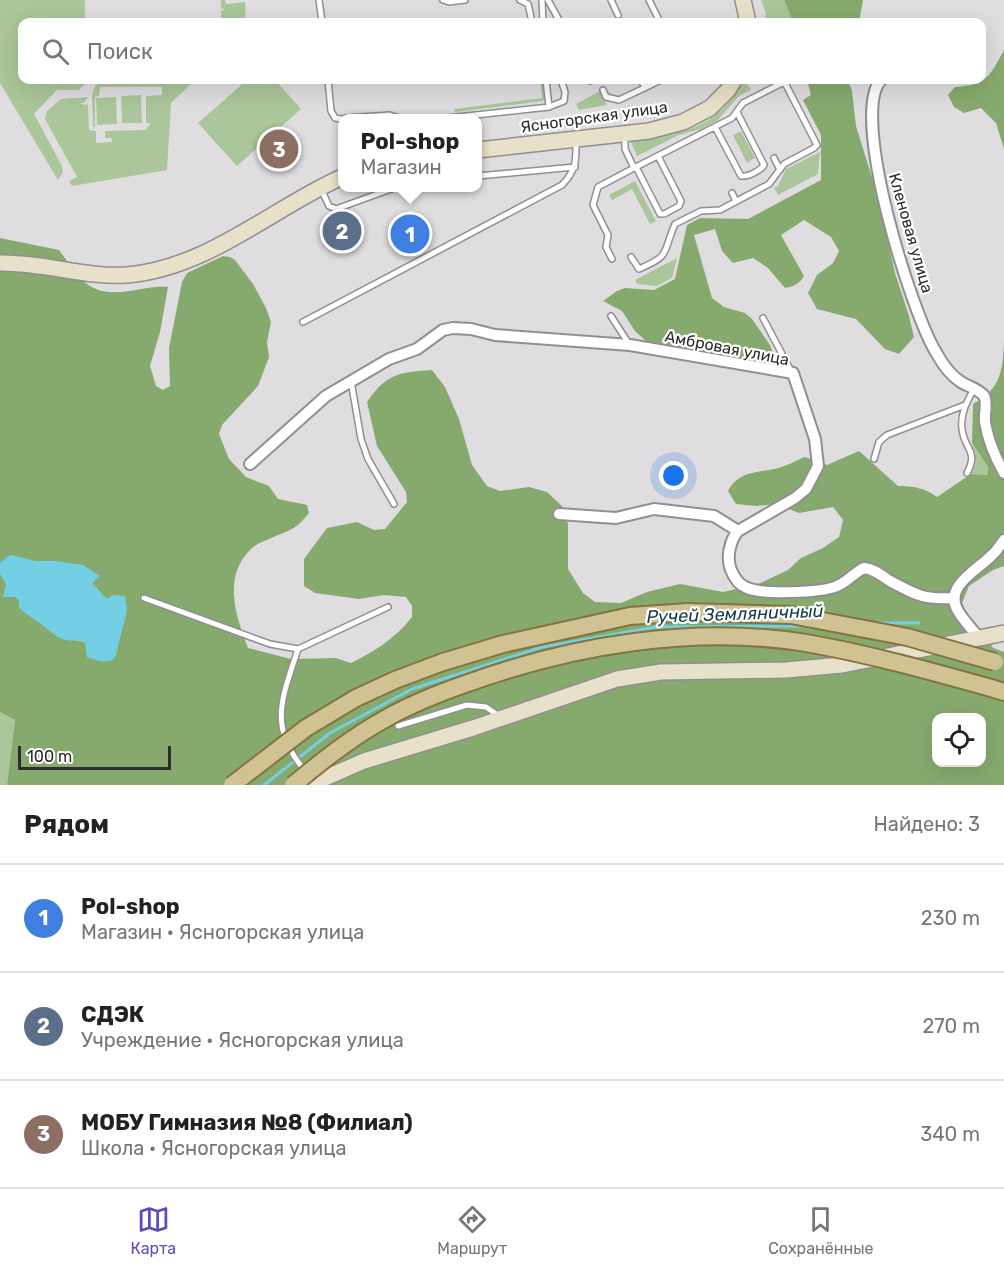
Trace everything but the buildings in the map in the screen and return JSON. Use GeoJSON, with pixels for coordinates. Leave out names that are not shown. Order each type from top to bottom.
{"type":"FeatureCollection","features":[{"type":"Feature","properties":{"kind":"main road"},"geometry":{"type":"LineString","coordinates":[[743,0],[747,18]]}},
{"type":"Feature","properties":{"kind":"main road","name":"Ясногорская улица"},"geometry":{"type":"LineString","coordinates":[[482,149],[649,130],[683,122],[710,108],[732,84]]}},
{"type":"Feature","properties":{"kind":"main road"},"geometry":{"type":"LineString","coordinates":[[0,263],[25,262],[124,275],[174,266],[204,253],[338,179]]}},
{"type":"Feature","properties":{"kind":"main road"},"geometry":{"type":"LineString","coordinates":[[232,785],[306,728],[356,698],[395,680],[443,662],[503,644],[630,616],[688,612],[791,615],[907,637],[1004,664]]}},
{"type":"Feature","properties":{"kind":"main road"},"geometry":{"type":"LineString","coordinates":[[312,783],[364,761],[503,718],[617,679],[661,672],[786,670],[843,664],[1004,633]]}},
{"type":"Feature","properties":{"kind":"main road"},"geometry":{"type":"LineString","coordinates":[[293,785],[351,740],[411,704],[533,661],[568,652],[632,642],[687,637],[751,638],[805,643],[903,663],[1004,692]]}},
{"type":"Feature","properties":{"kind":"street","name":"Кленовая улица"},"geometry":{"type":"LineString","coordinates":[[878,84],[874,96],[875,148],[882,192],[901,268],[936,354],[953,377],[974,389]]}},
{"type":"Feature","properties":{"kind":"street","name":"Амбровая улица"},"geometry":{"type":"LineString","coordinates":[[351,381],[389,359],[417,349],[443,330],[453,328],[471,329],[495,335],[630,345],[793,373],[815,439],[818,466],[806,489],[795,498],[738,531]]}},
{"type":"Feature","properties":{"kind":"street"},"geometry":{"type":"LineString","coordinates":[[250,464],[326,396],[351,381]]}},
{"type":"Feature","properties":{"kind":"street"},"geometry":{"type":"LineString","coordinates":[[974,389],[980,391],[986,399],[985,420],[989,439],[1004,473]]}},
{"type":"Feature","properties":{"kind":"street"},"geometry":{"type":"LineString","coordinates":[[559,514],[616,518],[654,508],[714,516],[738,531],[734,535],[730,549],[729,567],[737,582],[748,589],[796,592],[825,589],[843,584],[864,568],[875,571],[923,598],[954,598]]}},
{"type":"Feature","properties":{"kind":"street"},"geometry":{"type":"LineString","coordinates":[[979,638],[958,611],[954,598],[961,582],[993,554],[1004,540]]}},
{"type":"Feature","properties":{"kind":"lane"},"geometry":{"type":"LineString","coordinates":[[319,0],[321,18]]}},
{"type":"Feature","properties":{"kind":"lane"},"geometry":{"type":"LineString","coordinates":[[443,0],[449,2],[465,0]]}},
{"type":"Feature","properties":{"kind":"lane"},"geometry":{"type":"LineString","coordinates":[[520,0],[528,4],[531,18]]}},
{"type":"Feature","properties":{"kind":"lane"},"geometry":{"type":"LineString","coordinates":[[542,0],[543,18]]}},
{"type":"Feature","properties":{"kind":"lane"},"geometry":{"type":"LineString","coordinates":[[548,0],[558,18]]}},
{"type":"Feature","properties":{"kind":"lane"},"geometry":{"type":"LineString","coordinates":[[611,0],[618,15]]}},
{"type":"Feature","properties":{"kind":"lane"},"geometry":{"type":"LineString","coordinates":[[649,0],[658,18]]}},
{"type":"Feature","properties":{"kind":"lane"},"geometry":{"type":"LineString","coordinates":[[328,84],[331,111],[335,118],[338,118]]}},
{"type":"Feature","properties":{"kind":"lane"},"geometry":{"type":"LineString","coordinates":[[546,84],[549,107]]}},
{"type":"Feature","properties":{"kind":"lane"},"geometry":{"type":"LineString","coordinates":[[482,114],[549,107],[564,101],[565,92],[562,84]]}},
{"type":"Feature","properties":{"kind":"lane"},"geometry":{"type":"LineString","coordinates":[[643,84],[645,88]]}},
{"type":"Feature","properties":{"kind":"lane"},"geometry":{"type":"LineString","coordinates":[[603,90],[606,97],[619,100],[653,84]]}},
{"type":"Feature","properties":{"kind":"lane"},"geometry":{"type":"LineString","coordinates":[[612,259],[606,247],[608,237],[593,202],[598,187],[732,118],[746,101],[779,84]]}},
{"type":"Feature","properties":{"kind":"lane"},"geometry":{"type":"LineString","coordinates":[[631,257],[639,269],[661,258],[664,256],[675,224],[700,208],[717,211],[771,183],[788,162],[817,145],[784,84]]}},
{"type":"Feature","properties":{"kind":"lane"},"geometry":{"type":"LineString","coordinates":[[715,127],[741,176],[745,177],[761,169],[764,165],[737,112]]}},
{"type":"Feature","properties":{"kind":"lane"},"geometry":{"type":"LineString","coordinates":[[625,133],[625,149],[660,214],[664,214],[679,206],[681,201],[658,156]]}},
{"type":"Feature","properties":{"kind":"lane"},"geometry":{"type":"LineString","coordinates":[[303,322],[555,190],[572,175],[575,167],[576,139]]}},
{"type":"Feature","properties":{"kind":"lane"},"geometry":{"type":"LineString","coordinates":[[774,158],[780,170]]}},
{"type":"Feature","properties":{"kind":"lane"},"geometry":{"type":"LineString","coordinates":[[482,176],[575,167]]}},
{"type":"Feature","properties":{"kind":"lane"},"geometry":{"type":"LineString","coordinates":[[321,189],[329,206],[336,208],[382,192]]}},
{"type":"Feature","properties":{"kind":"lane"},"geometry":{"type":"LineString","coordinates":[[732,193],[736,201]]}},
{"type":"Feature","properties":{"kind":"lane"},"geometry":{"type":"LineString","coordinates":[[611,316],[630,345]]}},
{"type":"Feature","properties":{"kind":"lane"},"geometry":{"type":"LineString","coordinates":[[764,318],[793,373]]}},
{"type":"Feature","properties":{"kind":"lane"},"geometry":{"type":"LineString","coordinates":[[351,381],[360,440],[368,459],[394,504]]}},
{"type":"Feature","properties":{"kind":"lane"},"geometry":{"type":"LineString","coordinates":[[967,473],[972,464],[972,455],[962,429],[965,405],[974,389]]}},
{"type":"Feature","properties":{"kind":"lane"},"geometry":{"type":"LineString","coordinates":[[874,459],[879,442],[887,435],[965,405]]}},
{"type":"Feature","properties":{"kind":"lane"},"geometry":{"type":"LineString","coordinates":[[144,598],[270,644],[298,649],[388,607]]}},
{"type":"Feature","properties":{"kind":"lane"},"geometry":{"type":"LineString","coordinates":[[298,649],[280,708],[283,734],[295,760],[312,783]]}},
{"type":"Feature","properties":{"kind":"lane"},"geometry":{"type":"LineString","coordinates":[[398,726],[468,705],[486,707],[503,718]]}},
{"type":"Feature","properties":{"kind":"green space"},"geometry":{"type":"Polygon","coordinates":[[[0,0],[85,0],[85,18],[18,18],[18,84],[85,84],[79,90],[57,90],[34,114],[62,166],[63,172],[58,180],[0,83],[0,0]]]}},
{"type":"Feature","properties":{"kind":"green space"},"geometry":{"type":"Polygon","coordinates":[[[221,0],[225,0],[226,4],[245,2],[246,18],[221,18],[221,11],[224,10],[221,9],[221,0]]]}},
{"type":"Feature","properties":{"kind":"green space"},"geometry":{"type":"Polygon","coordinates":[[[761,0],[784,0],[791,18],[765,18],[766,13],[761,0]]]}},
{"type":"Feature","properties":{"kind":"green space"},"geometry":{"type":"Polygon","coordinates":[[[784,0],[863,0],[860,18],[791,18],[784,0]]]}},
{"type":"Feature","properties":{"kind":"green space"},"geometry":{"type":"Polygon","coordinates":[[[1004,50],[1004,149],[996,123],[981,108],[964,113],[954,107],[948,95],[955,87],[986,84],[986,78],[1004,50]]]}},
{"type":"Feature","properties":{"kind":"green space"},"geometry":{"type":"Polygon","coordinates":[[[98,84],[191,84],[171,103],[167,170],[72,186],[69,181],[77,177],[45,119],[47,111],[61,99],[88,97],[84,103],[79,103],[86,105],[88,103],[89,130],[96,131],[96,143],[112,142],[112,138],[105,138],[105,131],[145,130],[151,123],[146,123],[146,96],[162,95],[162,87],[100,87],[99,96],[95,97],[95,127],[93,127],[92,95],[95,86],[98,84]]]}},
{"type":"Feature","properties":{"kind":"green space"},"geometry":{"type":"Polygon","coordinates":[[[242,84],[279,84],[301,109],[237,166],[198,123],[242,84]]]}},
{"type":"Feature","properties":{"kind":"green space"},"geometry":{"type":"Polygon","coordinates":[[[540,84],[544,84],[546,97],[543,101],[455,112],[454,109],[542,98],[540,84]]]}},
{"type":"Feature","properties":{"kind":"green space"},"geometry":{"type":"Polygon","coordinates":[[[741,84],[747,84],[751,90],[739,96],[718,120],[701,129],[679,135],[637,156],[630,140],[666,135],[696,126],[710,119],[733,96],[741,84]]]}},
{"type":"Feature","properties":{"kind":"green space"},"geometry":{"type":"Polygon","coordinates":[[[808,84],[849,84],[856,126],[878,197],[895,273],[914,337],[899,354],[885,349],[856,319],[817,309],[808,293],[817,275],[833,263],[839,251],[831,237],[804,220],[781,235],[804,276],[796,284],[785,288],[768,268],[753,258],[733,263],[722,251],[715,229],[694,235],[712,298],[724,307],[745,313],[752,319],[770,345],[775,359],[766,364],[738,356],[702,354],[647,342],[635,331],[622,311],[603,301],[625,288],[654,290],[675,279],[687,225],[700,218],[748,219],[821,180],[821,135],[803,100],[811,95],[808,84]]]}},
{"type":"Feature","properties":{"kind":"green space"},"geometry":{"type":"Polygon","coordinates":[[[600,91],[607,105],[579,110],[576,104],[600,91]]]}},
{"type":"Feature","properties":{"kind":"green space"},"geometry":{"type":"Polygon","coordinates":[[[141,95],[142,123],[122,123],[121,96],[141,95]]]}},
{"type":"Feature","properties":{"kind":"green space"},"geometry":{"type":"Polygon","coordinates":[[[116,97],[117,124],[97,125],[96,98],[116,97]]]}},
{"type":"Feature","properties":{"kind":"green space"},"geometry":{"type":"Polygon","coordinates":[[[741,131],[755,158],[747,163],[733,135],[741,131]]]}},
{"type":"Feature","properties":{"kind":"green space"},"geometry":{"type":"Polygon","coordinates":[[[820,152],[818,174],[778,195],[774,188],[778,186],[786,169],[820,152]]]}},
{"type":"Feature","properties":{"kind":"green space"},"geometry":{"type":"Polygon","coordinates":[[[635,181],[656,221],[650,224],[632,189],[612,200],[609,195],[635,181]]]}},
{"type":"Feature","properties":{"kind":"green space"},"geometry":{"type":"Polygon","coordinates":[[[0,238],[59,250],[80,278],[95,289],[116,292],[168,287],[160,332],[150,366],[156,386],[163,390],[170,386],[169,348],[182,282],[187,273],[223,256],[230,257],[235,260],[253,284],[271,322],[267,342],[269,357],[258,386],[222,425],[219,434],[229,459],[246,477],[269,486],[278,499],[307,505],[309,513],[292,529],[259,543],[251,549],[242,560],[237,572],[234,597],[239,623],[248,648],[291,659],[336,658],[351,663],[384,643],[412,617],[412,606],[406,597],[384,595],[359,599],[315,593],[304,586],[304,559],[327,528],[357,522],[374,530],[385,529],[407,502],[406,492],[377,446],[367,402],[381,385],[394,376],[432,370],[445,387],[459,419],[472,465],[487,486],[500,491],[529,487],[547,492],[562,506],[568,524],[568,569],[583,593],[595,602],[621,603],[647,592],[680,584],[723,592],[758,584],[788,570],[801,558],[823,548],[839,537],[843,520],[833,507],[799,513],[777,504],[756,506],[736,504],[728,491],[738,479],[750,473],[781,467],[805,457],[827,465],[859,451],[898,486],[919,488],[937,497],[971,474],[987,475],[988,467],[972,443],[973,404],[990,392],[999,377],[1004,339],[1004,566],[993,570],[969,586],[962,603],[974,628],[985,635],[993,648],[1004,652],[1004,785],[7,785],[15,720],[0,712],[0,238]]]}},
{"type":"Feature","properties":{"kind":"green space"},"geometry":{"type":"Polygon","coordinates":[[[677,258],[672,278],[657,286],[637,284],[635,280],[677,258]]]}},
{"type":"Feature","properties":{"kind":"green space"},"geometry":{"type":"Polygon","coordinates":[[[972,443],[988,467],[987,475],[971,474],[975,459],[972,443]]]}},
{"type":"Feature","properties":{"kind":"green space"},"geometry":{"type":"Polygon","coordinates":[[[0,712],[15,720],[7,785],[0,785],[0,712]]]}},
{"type":"Feature","properties":{"kind":"water"},"geometry":{"type":"Polygon","coordinates":[[[12,555],[35,561],[83,565],[100,576],[92,583],[107,599],[113,595],[125,596],[127,610],[115,658],[105,662],[87,657],[85,643],[59,637],[19,608],[19,600],[15,597],[3,597],[6,584],[0,574],[0,563],[12,555]]]}},
{"type":"Feature","properties":{"kind":"waterway","name":"Ручей Земляничный"},"geometry":{"type":"LineString","coordinates":[[876,623],[919,623]]}},
{"type":"Feature","properties":{"kind":"waterway","name":"Ручей Земляничный"},"geometry":{"type":"LineString","coordinates":[[264,785],[330,733],[412,689],[542,647],[656,627],[810,626]]}},
{"type":"Feature","properties":{"kind":"place","name":"МОБУ Гимназия №8 (Филиал)"},"geometry":{"type":"Point","coordinates":[279,149]}},
{"type":"Feature","properties":{"kind":"place","name":"СДЭК"},"geometry":{"type":"Point","coordinates":[342,231]}},
{"type":"Feature","properties":{"kind":"place","name":"Pol-shop"},"geometry":{"type":"Point","coordinates":[410,234]}}]}
